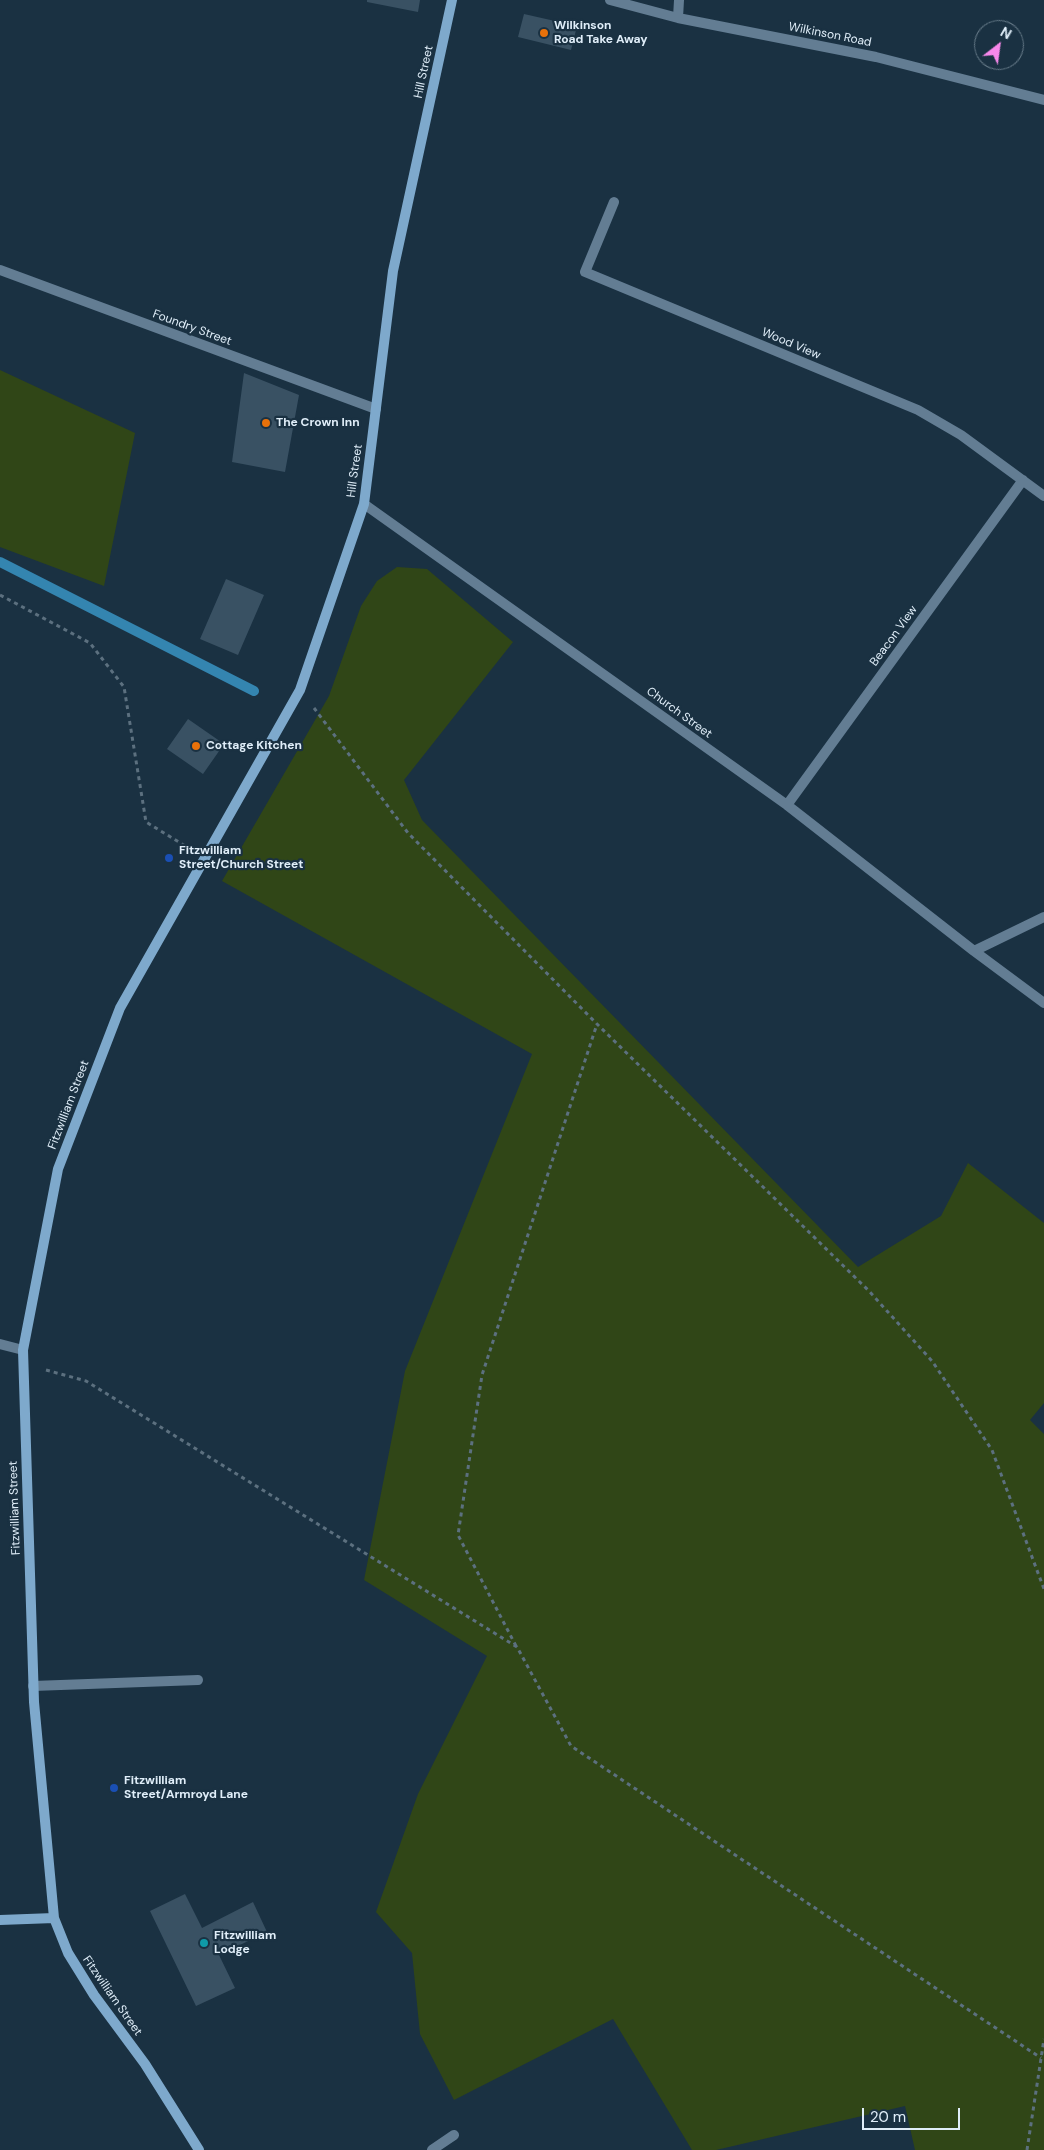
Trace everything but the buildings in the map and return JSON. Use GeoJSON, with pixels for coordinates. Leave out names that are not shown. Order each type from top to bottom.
{"type":"FeatureCollection","features":[{"type":"Feature","properties":{"kind":"main road","name":"Hill Street"},"geometry":{"type":"LineString","coordinates":[[205,858],[300,690],[364,504],[393,271],[452,0]]}},
{"type":"Feature","properties":{"kind":"main road","name":"Fitzwilliam Street"},"geometry":{"type":"LineString","coordinates":[[199,2150],[145,2064],[89,1987],[68,1953],[54,1918],[33,1686],[23,1350],[58,1169],[120,1008],[205,858]]}},
{"type":"Feature","properties":{"kind":"main road"},"geometry":{"type":"LineString","coordinates":[[0,1920],[54,1918]]}},
{"type":"Feature","properties":{"kind":"street","name":"Wilkinson Road"},"geometry":{"type":"LineString","coordinates":[[610,0],[678,18],[876,57],[1044,100]]}},
{"type":"Feature","properties":{"kind":"street"},"geometry":{"type":"LineString","coordinates":[[678,18],[679,0]]}},
{"type":"Feature","properties":{"kind":"street","name":"Wood View"},"geometry":{"type":"LineString","coordinates":[[614,202],[585,272],[918,410],[961,435],[1044,496]]}},
{"type":"Feature","properties":{"kind":"street","name":"Foundry Street"},"geometry":{"type":"LineString","coordinates":[[0,270],[376,409]]}},
{"type":"Feature","properties":{"kind":"street","name":"Beacon View"},"geometry":{"type":"LineString","coordinates":[[787,806],[1023,480]]}},
{"type":"Feature","properties":{"kind":"street","name":"Church Street"},"geometry":{"type":"LineString","coordinates":[[364,504],[787,806],[1044,1003]]}},
{"type":"Feature","properties":{"kind":"street"},"geometry":{"type":"LineString","coordinates":[[974,951],[1044,917]]}},
{"type":"Feature","properties":{"kind":"street"},"geometry":{"type":"LineString","coordinates":[[0,1344],[23,1350]]}},
{"type":"Feature","properties":{"kind":"street"},"geometry":{"type":"LineString","coordinates":[[33,1686],[198,1680]]}},
{"type":"Feature","properties":{"kind":"street"},"geometry":{"type":"LineString","coordinates":[[432,2150],[454,2135]]}},
{"type":"Feature","properties":{"kind":"path"},"geometry":{"type":"LineString","coordinates":[[0,595],[90,642],[124,687],[146,822],[205,858]]}},
{"type":"Feature","properties":{"kind":"path"},"geometry":{"type":"LineString","coordinates":[[300,690],[408,833],[597,1024],[869,1291],[932,1361],[992,1450],[1044,1589]]}},
{"type":"Feature","properties":{"kind":"path"},"geometry":{"type":"LineString","coordinates":[[597,1024],[482,1375],[458,1535],[516,1647],[571,1746],[1041,2058]]}},
{"type":"Feature","properties":{"kind":"path"},"geometry":{"type":"LineString","coordinates":[[23,1364],[86,1381],[516,1647]]}},
{"type":"Feature","properties":{"kind":"path"},"geometry":{"type":"LineString","coordinates":[[1027,2150],[1044,2039]]}},
{"type":"Feature","properties":{"kind":"green space"},"geometry":{"type":"Polygon","coordinates":[[[0,370],[135,433],[104,586],[0,547],[0,370]]]}},
{"type":"Feature","properties":{"kind":"green space"},"geometry":{"type":"Polygon","coordinates":[[[397,567],[427,569],[513,642],[404,780],[422,820],[858,1267],[941,1216],[968,1163],[1044,1223],[1044,1403],[1030,1420],[1044,1434],[1044,2150],[915,2150],[905,2106],[716,2150],[692,2150],[613,2019],[454,2100],[420,2034],[412,1953],[376,1912],[418,1794],[487,1656],[364,1580],[405,1371],[532,1054],[222,881],[329,696],[361,606],[377,581],[397,567]]]}},
{"type":"Feature","properties":{"kind":"waterway"},"geometry":{"type":"LineString","coordinates":[[0,562],[254,691]]}},
{"type":"Feature","properties":{"kind":"place","name":"Wilkinson Road Take Away"},"geometry":{"type":"Point","coordinates":[544,33]}},
{"type":"Feature","properties":{"kind":"place","name":"The Crown Inn"},"geometry":{"type":"Point","coordinates":[266,423]}},
{"type":"Feature","properties":{"kind":"place","name":"Cottage Kitchen"},"geometry":{"type":"Point","coordinates":[196,746]}},
{"type":"Feature","properties":{"kind":"place","name":"Fitzwilliam Street/Church Street"},"geometry":{"type":"Point","coordinates":[169,858]}},
{"type":"Feature","properties":{"kind":"place","name":"Fitzwilliam Street/Armroyd Lane"},"geometry":{"type":"Point","coordinates":[114,1788]}},
{"type":"Feature","properties":{"kind":"place","name":"Fitzwilliam Lodge"},"geometry":{"type":"Point","coordinates":[204,1943]}}]}
